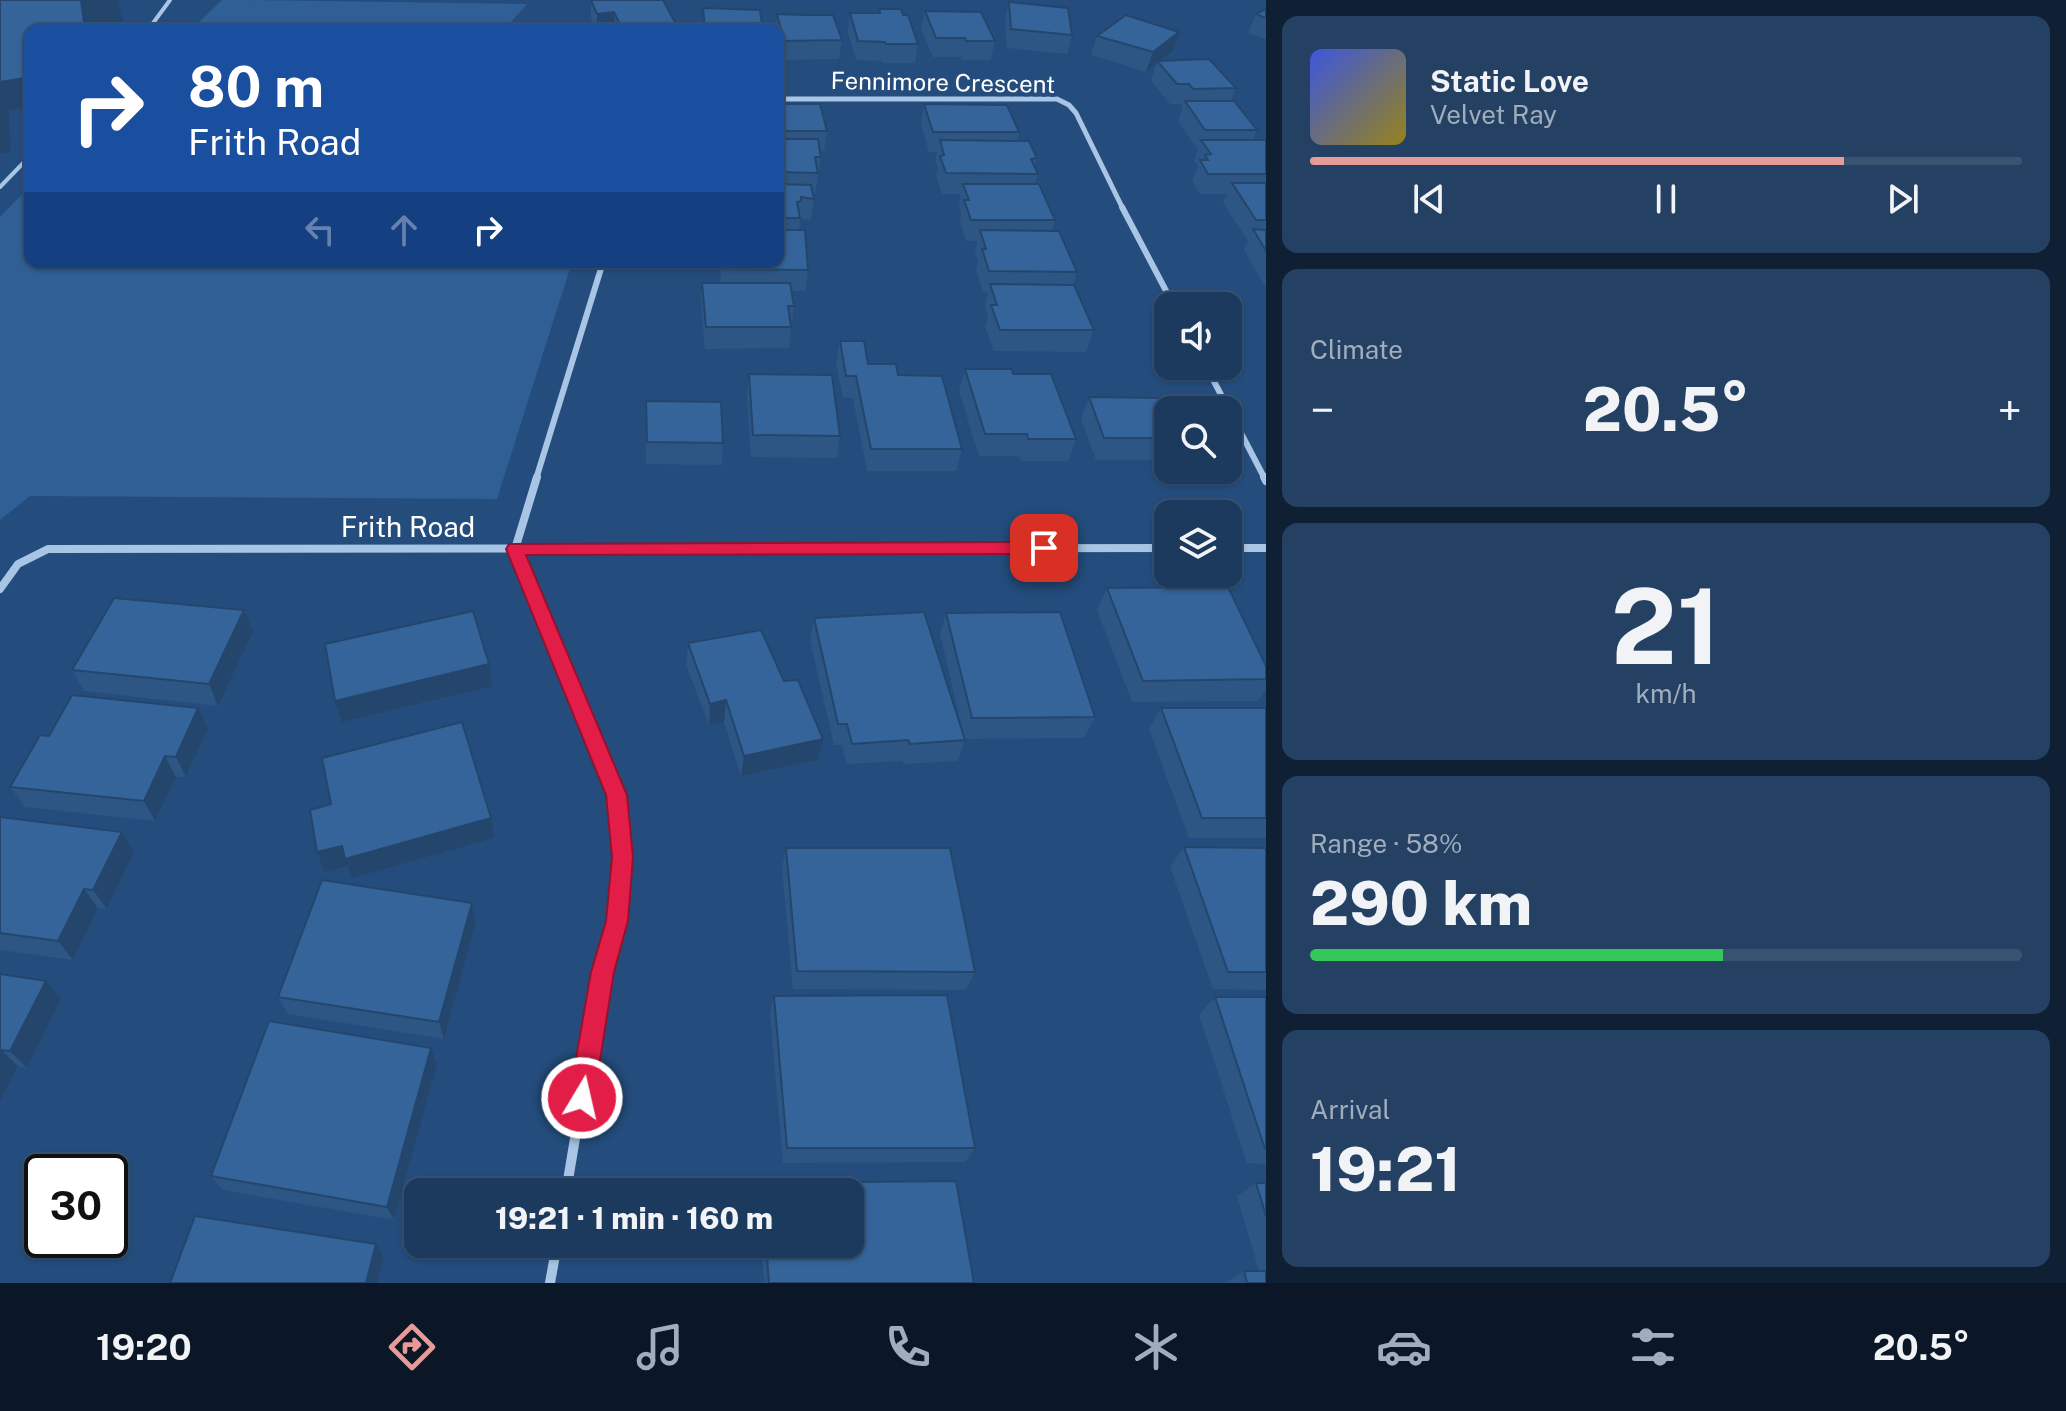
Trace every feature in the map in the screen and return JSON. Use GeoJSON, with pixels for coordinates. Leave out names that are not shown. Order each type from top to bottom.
{"type":"FeatureCollection","features":[{"type":"Feature","properties":{"kind":"street","name":"Fennimore Crescent"},"geometry":{"type":"LineString","coordinates":[[784,99],[1049,98],[1066,102],[1075,107],[1083,132],[1167,292]]}},
{"type":"Feature","properties":{"kind":"street"},"geometry":{"type":"LineString","coordinates":[[568,1178],[603,972],[617,921],[622,857],[617,795],[515,549],[601,268]]}},
{"type":"Feature","properties":{"kind":"street"},"geometry":{"type":"LineString","coordinates":[[1213,380],[1266,481]]}},
{"type":"Feature","properties":{"kind":"street","name":"Frith Road"},"geometry":{"type":"LineString","coordinates":[[0,589],[18,564],[48,549],[1154,548]]}},
{"type":"Feature","properties":{"kind":"street"},"geometry":{"type":"LineString","coordinates":[[1242,548],[1266,548]]}},
{"type":"Feature","properties":{"kind":"street"},"geometry":{"type":"LineString","coordinates":[[550,1283],[554,1258]]}},
{"type":"Feature","properties":{"kind":"lane"},"geometry":{"type":"LineString","coordinates":[[152,24],[170,0]]}},
{"type":"Feature","properties":{"kind":"lane"},"geometry":{"type":"LineString","coordinates":[[0,187],[24,162]]}},
{"type":"Feature","properties":{"kind":"shaded area"},"geometry":{"type":"Polygon","coordinates":[[[222,0],[527,4],[509,24],[197,24],[222,0]]]}},
{"type":"Feature","properties":{"kind":"shaded area"},"geometry":{"type":"Polygon","coordinates":[[[24,192],[24,268],[570,268],[497,499],[30,496],[0,520],[0,217],[24,192]]]}},
{"type":"Feature","properties":{"kind":"building"},"geometry":{"type":"Polygon","coordinates":[[[0,0],[81,0],[84,24],[24,24],[24,78],[0,82],[0,0]]]}},
{"type":"Feature","properties":{"kind":"building"},"geometry":{"type":"Polygon","coordinates":[[[591,0],[663,0],[676,24],[620,24],[614,12],[597,14],[591,0]]]}},
{"type":"Feature","properties":{"kind":"building"},"geometry":{"type":"Polygon","coordinates":[[[1009,2],[1068,8],[1072,35],[1011,29],[1009,2]]]}},
{"type":"Feature","properties":{"kind":"building"},"geometry":{"type":"Polygon","coordinates":[[[703,8],[760,10],[762,24],[704,24],[703,8]]]}},
{"type":"Feature","properties":{"kind":"building"},"geometry":{"type":"Polygon","coordinates":[[[879,9],[901,9],[903,15],[908,15],[918,44],[858,41],[850,13],[880,13],[879,9]]]}},
{"type":"Feature","properties":{"kind":"building"},"geometry":{"type":"Polygon","coordinates":[[[1266,9],[1266,18],[1256,14],[1266,9]]]}},
{"type":"Feature","properties":{"kind":"building"},"geometry":{"type":"Polygon","coordinates":[[[925,11],[981,12],[995,41],[936,38],[925,11]]]}},
{"type":"Feature","properties":{"kind":"building"},"geometry":{"type":"Polygon","coordinates":[[[777,14],[833,15],[842,40],[784,41],[784,24],[780,24],[777,14]]]}},
{"type":"Feature","properties":{"kind":"building"},"geometry":{"type":"Polygon","coordinates":[[[1126,15],[1179,32],[1153,52],[1097,36],[1126,15]]]}},
{"type":"Feature","properties":{"kind":"building"},"geometry":{"type":"Polygon","coordinates":[[[1209,59],[1236,88],[1193,89],[1189,84],[1177,84],[1157,61],[1209,59]]]}},
{"type":"Feature","properties":{"kind":"building"},"geometry":{"type":"Polygon","coordinates":[[[1185,101],[1234,101],[1257,130],[1205,130],[1185,101]]]}},
{"type":"Feature","properties":{"kind":"building"},"geometry":{"type":"Polygon","coordinates":[[[784,104],[820,104],[827,131],[784,131],[784,104]]]}},
{"type":"Feature","properties":{"kind":"building"},"geometry":{"type":"Polygon","coordinates":[[[924,104],[1007,105],[1019,132],[933,132],[924,104]]]}},
{"type":"Feature","properties":{"kind":"building"},"geometry":{"type":"Polygon","coordinates":[[[784,139],[818,139],[821,157],[815,157],[818,173],[784,172],[784,139]]]}},
{"type":"Feature","properties":{"kind":"building"},"geometry":{"type":"Polygon","coordinates":[[[940,140],[1029,141],[1037,158],[1031,159],[1038,174],[946,173],[940,156],[944,155],[940,140]]]}},
{"type":"Feature","properties":{"kind":"building"},"geometry":{"type":"Polygon","coordinates":[[[1201,140],[1266,140],[1266,174],[1208,174],[1200,160],[1208,160],[1205,155],[1211,154],[1201,140]]]}},
{"type":"Feature","properties":{"kind":"building"},"geometry":{"type":"Polygon","coordinates":[[[1232,183],[1266,183],[1266,220],[1256,220],[1232,183]]]}},
{"type":"Feature","properties":{"kind":"building"},"geometry":{"type":"Polygon","coordinates":[[[784,184],[811,185],[814,199],[801,197],[801,201],[797,202],[800,218],[784,218],[784,184]]]}},
{"type":"Feature","properties":{"kind":"building"},"geometry":{"type":"Polygon","coordinates":[[[963,184],[1039,184],[1055,220],[971,220],[964,200],[969,200],[963,184]]]}},
{"type":"Feature","properties":{"kind":"building"},"geometry":{"type":"Polygon","coordinates":[[[1253,229],[1266,230],[1266,251],[1253,229]]]}},
{"type":"Feature","properties":{"kind":"building"},"geometry":{"type":"Polygon","coordinates":[[[784,230],[805,230],[808,270],[723,269],[784,268],[784,230]]]}},
{"type":"Feature","properties":{"kind":"building"},"geometry":{"type":"Polygon","coordinates":[[[980,230],[1059,231],[1077,272],[989,271],[980,230]]]}},
{"type":"Feature","properties":{"kind":"building"},"geometry":{"type":"Polygon","coordinates":[[[702,283],[790,283],[794,306],[788,306],[791,327],[706,327],[702,283]]]}},
{"type":"Feature","properties":{"kind":"building"},"geometry":{"type":"Polygon","coordinates":[[[990,284],[1074,285],[1094,330],[1000,330],[991,305],[997,305],[990,284]]]}},
{"type":"Feature","properties":{"kind":"building"},"geometry":{"type":"Polygon","coordinates":[[[840,341],[864,341],[868,364],[896,364],[898,375],[942,376],[962,449],[871,449],[856,376],[846,376],[840,341]]]}},
{"type":"Feature","properties":{"kind":"building"},"geometry":{"type":"Polygon","coordinates":[[[965,369],[1012,369],[1013,374],[1051,374],[1076,439],[1028,439],[1027,434],[985,434],[965,369]]]}},
{"type":"Feature","properties":{"kind":"building"},"geometry":{"type":"Polygon","coordinates":[[[749,374],[832,375],[840,436],[753,435],[749,374]]]}},
{"type":"Feature","properties":{"kind":"building"},"geometry":{"type":"Polygon","coordinates":[[[1089,397],[1154,398],[1154,438],[1104,438],[1089,397]]]}},
{"type":"Feature","properties":{"kind":"building"},"geometry":{"type":"Polygon","coordinates":[[[646,401],[721,402],[723,443],[647,442],[646,401]]]}},
{"type":"Feature","properties":{"kind":"building"},"geometry":{"type":"Polygon","coordinates":[[[1107,588],[1228,588],[1266,666],[1266,679],[1143,681],[1107,588]]]}},
{"type":"Feature","properties":{"kind":"building"},"geometry":{"type":"Polygon","coordinates":[[[114,598],[244,610],[209,684],[72,670],[114,598]]]}},
{"type":"Feature","properties":{"kind":"building"},"geometry":{"type":"Polygon","coordinates":[[[473,611],[489,664],[335,701],[325,644],[473,611]]]}},
{"type":"Feature","properties":{"kind":"building"},"geometry":{"type":"Polygon","coordinates":[[[924,612],[965,740],[852,744],[847,724],[838,724],[814,618],[924,612]]]}},
{"type":"Feature","properties":{"kind":"building"},"geometry":{"type":"Polygon","coordinates":[[[1060,612],[1095,717],[972,718],[946,613],[1060,612]]]}},
{"type":"Feature","properties":{"kind":"building"},"geometry":{"type":"Polygon","coordinates":[[[761,630],[784,681],[798,680],[823,739],[744,756],[726,700],[710,704],[688,643],[761,630]]]}},
{"type":"Feature","properties":{"kind":"building"},"geometry":{"type":"Polygon","coordinates":[[[72,695],[198,708],[176,757],[165,756],[144,801],[10,787],[40,735],[49,736],[72,695]]]}},
{"type":"Feature","properties":{"kind":"building"},"geometry":{"type":"Polygon","coordinates":[[[1161,708],[1266,708],[1266,818],[1202,818],[1161,708]]]}},
{"type":"Feature","properties":{"kind":"building"},"geometry":{"type":"Polygon","coordinates":[[[462,722],[491,818],[345,859],[342,846],[317,852],[310,810],[331,804],[322,758],[462,722]]]}},
{"type":"Feature","properties":{"kind":"building"},"geometry":{"type":"Polygon","coordinates":[[[0,817],[122,832],[93,890],[84,889],[58,941],[0,933],[0,817]]]}},
{"type":"Feature","properties":{"kind":"building"},"geometry":{"type":"Polygon","coordinates":[[[1184,847],[1266,848],[1266,972],[1228,972],[1184,847]]]}},
{"type":"Feature","properties":{"kind":"building"},"geometry":{"type":"Polygon","coordinates":[[[786,848],[950,848],[975,972],[797,971],[786,848]]]}},
{"type":"Feature","properties":{"kind":"building"},"geometry":{"type":"Polygon","coordinates":[[[322,880],[472,903],[439,1022],[278,997],[322,880]]]}},
{"type":"Feature","properties":{"kind":"building"},"geometry":{"type":"Polygon","coordinates":[[[0,974],[46,981],[10,1051],[0,1050],[0,974]]]}},
{"type":"Feature","properties":{"kind":"building"},"geometry":{"type":"Polygon","coordinates":[[[947,995],[975,1148],[787,1148],[774,996],[947,995]]]}},
{"type":"Feature","properties":{"kind":"building"},"geometry":{"type":"Polygon","coordinates":[[[1215,997],[1266,997],[1266,1149],[1265,1149],[1215,997]]]}},
{"type":"Feature","properties":{"kind":"building"},"geometry":{"type":"Polygon","coordinates":[[[269,1021],[431,1048],[387,1207],[211,1176],[269,1021]]]}},
{"type":"Feature","properties":{"kind":"building"},"geometry":{"type":"Polygon","coordinates":[[[956,1181],[974,1283],[769,1283],[767,1258],[864,1258],[864,1182],[956,1181]]]}},
{"type":"Feature","properties":{"kind":"building"},"geometry":{"type":"Polygon","coordinates":[[[1256,1183],[1266,1183],[1266,1216],[1256,1183]]]}},
{"type":"Feature","properties":{"kind":"building"},"geometry":{"type":"Polygon","coordinates":[[[195,1216],[376,1244],[366,1283],[170,1283],[195,1216]]]}},
{"type":"Feature","properties":{"kind":"building"},"geometry":{"type":"Polygon","coordinates":[[[1244,1271],[1266,1271],[1266,1283],[1247,1283],[1244,1271]]]}},
{"type":"Feature","properties":{"kind":"route"},"geometry":{"type":"LineString","coordinates":[[582,1098],[603,972],[617,921],[622,857],[617,795],[515,549],[1044,548]]}}]}
